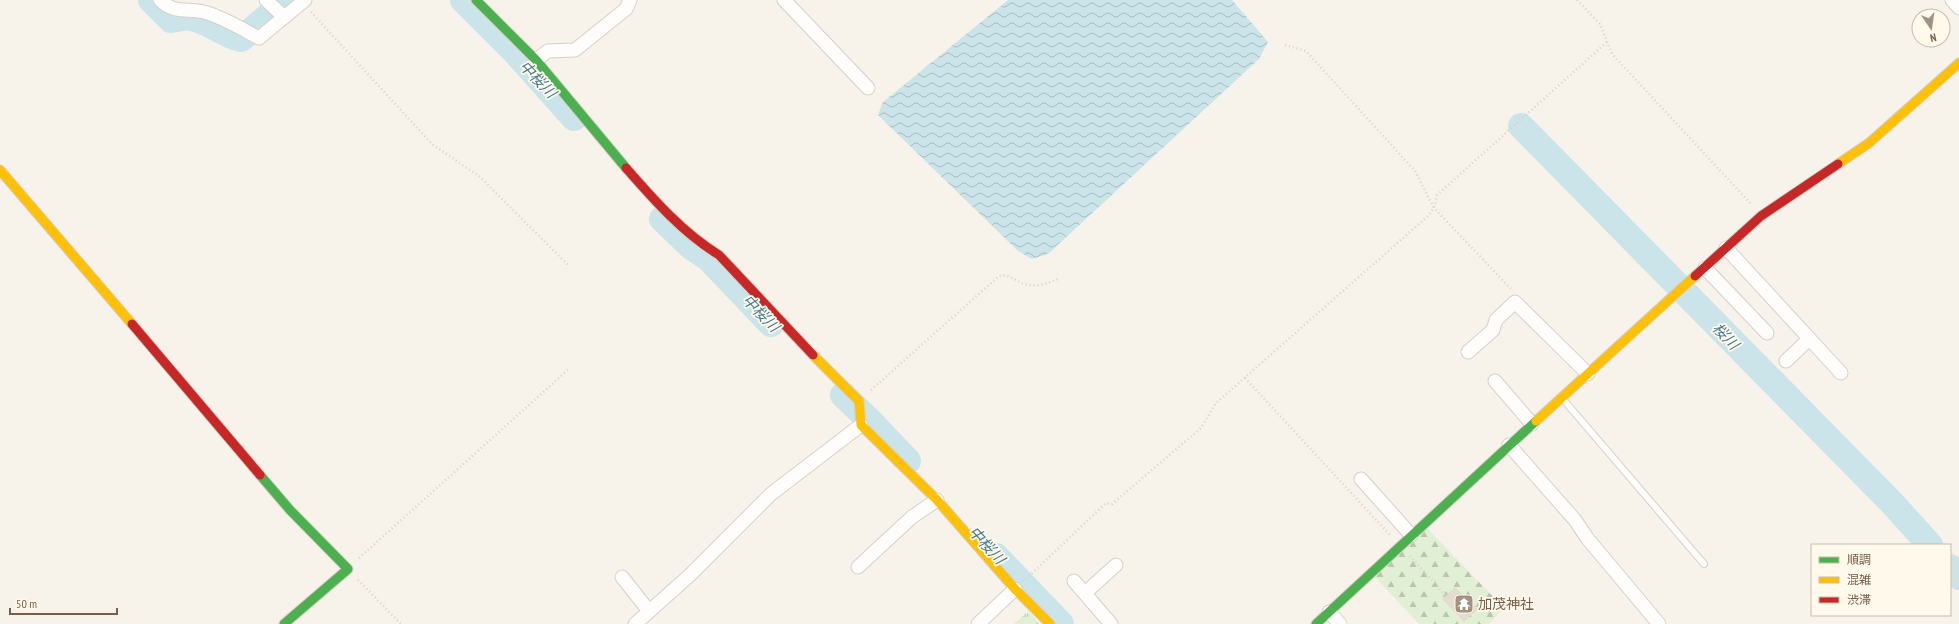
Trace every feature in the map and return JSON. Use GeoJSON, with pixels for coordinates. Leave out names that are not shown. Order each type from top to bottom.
{"type":"FeatureCollection","features":[{"type":"Feature","properties":{"kind":"street"},"geometry":{"type":"LineString","coordinates":[[160,0],[167,7],[177,10],[206,13],[259,38],[277,10],[304,1]]}},
{"type":"Feature","properties":{"kind":"street"},"geometry":{"type":"LineString","coordinates":[[476,0],[536,60],[651,197],[701,244],[719,255],[859,404],[861,422],[1020,585],[1050,624]]}},
{"type":"Feature","properties":{"kind":"street"},"geometry":{"type":"LineString","coordinates":[[536,60],[548,51],[569,52],[575,50],[626,9],[630,0]]}},
{"type":"Feature","properties":{"kind":"street"},"geometry":{"type":"LineString","coordinates":[[784,0],[868,88]]}},
{"type":"Feature","properties":{"kind":"street"},"geometry":{"type":"LineString","coordinates":[[1952,0],[1959,8]]}},
{"type":"Feature","properties":{"kind":"street"},"geometry":{"type":"LineString","coordinates":[[1316,624],[1680,288],[1705,268],[1761,216],[1869,143],[1959,63]]}},
{"type":"Feature","properties":{"kind":"street"},"geometry":{"type":"LineString","coordinates":[[0,170],[290,510],[348,569],[284,624]]}},
{"type":"Feature","properties":{"kind":"street"},"geometry":{"type":"LineString","coordinates":[[1726,248],[1841,373]]}},
{"type":"Feature","properties":{"kind":"street"},"geometry":{"type":"LineString","coordinates":[[1705,268],[1768,333]]}},
{"type":"Feature","properties":{"kind":"street"},"geometry":{"type":"LineString","coordinates":[[1468,352],[1493,330],[1496,320],[1515,302],[1588,374]]}},
{"type":"Feature","properties":{"kind":"street"},"geometry":{"type":"LineString","coordinates":[[1786,361],[1809,339]]}},
{"type":"Feature","properties":{"kind":"street"},"geometry":{"type":"LineString","coordinates":[[1495,381],[1532,424]]}},
{"type":"Feature","properties":{"kind":"street"},"geometry":{"type":"LineString","coordinates":[[635,624],[690,575],[770,494],[861,422]]}},
{"type":"Feature","properties":{"kind":"street"},"geometry":{"type":"LineString","coordinates":[[1509,445],[1575,520],[1586,538],[1659,624]]}},
{"type":"Feature","properties":{"kind":"street"},"geometry":{"type":"LineString","coordinates":[[1361,479],[1411,536]]}},
{"type":"Feature","properties":{"kind":"street"},"geometry":{"type":"LineString","coordinates":[[858,567],[912,517],[937,500]]}},
{"type":"Feature","properties":{"kind":"street"},"geometry":{"type":"LineString","coordinates":[[1085,593],[1116,565]]}},
{"type":"Feature","properties":{"kind":"street"},"geometry":{"type":"LineString","coordinates":[[622,577],[649,611]]}},
{"type":"Feature","properties":{"kind":"street"},"geometry":{"type":"LineString","coordinates":[[1074,581],[1111,624]]}},
{"type":"Feature","properties":{"kind":"street"},"geometry":{"type":"LineString","coordinates":[[978,624],[1020,585]]}},
{"type":"Feature","properties":{"kind":"street"},"geometry":{"type":"LineString","coordinates":[[1329,612],[1340,624]]}},
{"type":"Feature","properties":{"kind":"lane"},"geometry":{"type":"LineString","coordinates":[[1562,398],[1704,564]]}},
{"type":"Feature","properties":{"kind":"path"},"geometry":{"type":"LineString","coordinates":[[1577,0],[1600,24],[1612,54],[1761,216]]}},
{"type":"Feature","properties":{"kind":"path"},"geometry":{"type":"LineString","coordinates":[[304,1],[432,144],[480,176],[569,266]]}},
{"type":"Feature","properties":{"kind":"path"},"geometry":{"type":"LineString","coordinates":[[1020,585],[1106,503],[1112,504],[1201,428],[1216,403],[1428,216],[1434,208],[1437,195],[1607,42]]}},
{"type":"Feature","properties":{"kind":"path"},"geometry":{"type":"LineString","coordinates":[[1285,45],[1306,51],[1416,171],[1434,208],[1514,293],[1515,302]]}},
{"type":"Feature","properties":{"kind":"path"},"geometry":{"type":"LineString","coordinates":[[859,404],[999,276],[1004,275],[1024,284],[1035,286],[1047,284],[1060,278]]}},
{"type":"Feature","properties":{"kind":"path"},"geometry":{"type":"LineString","coordinates":[[401,624],[348,569],[569,369]]}},
{"type":"Feature","properties":{"kind":"path"},"geometry":{"type":"LineString","coordinates":[[1245,378],[1446,596]]}},
{"type":"Feature","properties":{"kind":"green space"},"geometry":{"type":"Polygon","coordinates":[[[1427,528],[1504,608],[1489,624],[1419,624],[1374,576],[1427,528]]]}},
{"type":"Feature","properties":{"kind":"green space"},"geometry":{"type":"Polygon","coordinates":[[[1028,611],[1040,624],[1014,624],[1028,611]]]}},
{"type":"Feature","properties":{"kind":"water"},"geometry":{"type":"Polygon","coordinates":[[[1008,0],[1232,0],[1268,42],[1259,59],[1048,254],[1032,259],[1018,251],[878,115],[883,102],[1008,0]]]}},
{"type":"Feature","properties":{"kind":"building","name":"加茂神社"},"geometry":{"type":"Polygon","coordinates":[[[1455,588],[1477,609],[1464,621],[1443,599],[1455,588]]]}},
{"type":"Feature","properties":{"kind":"waterway","name":"中桜川"},"geometry":{"type":"LineString","coordinates":[[151,0],[171,20],[185,18],[197,19],[228,35],[241,39],[287,0]]}},
{"type":"Feature","properties":{"kind":"waterway","name":"中桜川"},"geometry":{"type":"LineString","coordinates":[[463,0],[515,52],[574,118]]}},
{"type":"Feature","properties":{"kind":"waterway","name":"桜川"},"geometry":{"type":"LineString","coordinates":[[1521,126],[1892,503],[1929,544]]}},
{"type":"Feature","properties":{"kind":"waterway","name":"中桜川"},"geometry":{"type":"LineString","coordinates":[[662,219],[690,246],[709,259],[771,324]]}},
{"type":"Feature","properties":{"kind":"waterway","name":"中桜川"},"geometry":{"type":"LineString","coordinates":[[843,395],[908,461]]}},
{"type":"Feature","properties":{"kind":"waterway","name":"中桜川"},"geometry":{"type":"LineString","coordinates":[[996,556],[1061,624]]}},
{"type":"Feature","properties":{"kind":"waterway","name":"桜川"},"geometry":{"type":"LineString","coordinates":[[1951,568],[1959,577]]}},
{"type":"Feature","properties":{"kind":"traffic: fast"},"geometry":{"type":"LineString","coordinates":[[476,0],[536,60],[626,168]]}},
{"type":"Feature","properties":{"kind":"traffic: fast"},"geometry":{"type":"LineString","coordinates":[[1316,624],[1536,421]]}},
{"type":"Feature","properties":{"kind":"traffic: fast"},"geometry":{"type":"LineString","coordinates":[[260,475],[290,510],[348,569],[284,624]]}},
{"type":"Feature","properties":{"kind":"traffic: slow"},"geometry":{"type":"LineString","coordinates":[[1838,164],[1869,143],[1959,63]]}},
{"type":"Feature","properties":{"kind":"traffic: slow"},"geometry":{"type":"LineString","coordinates":[[0,170],[132,324]]}},
{"type":"Feature","properties":{"kind":"traffic: slow"},"geometry":{"type":"LineString","coordinates":[[1536,421],[1695,276]]}},
{"type":"Feature","properties":{"kind":"traffic: slow"},"geometry":{"type":"LineString","coordinates":[[813,355],[859,401],[861,425],[937,500],[1015,589],[1050,624]]}},
{"type":"Feature","properties":{"kind":"traffic: jam"},"geometry":{"type":"LineString","coordinates":[[1695,276],[1761,216],[1838,164]]}},
{"type":"Feature","properties":{"kind":"traffic: jam"},"geometry":{"type":"LineString","coordinates":[[626,168],[658,204],[681,226],[693,237],[719,255],[813,355]]}},
{"type":"Feature","properties":{"kind":"traffic: jam"},"geometry":{"type":"LineString","coordinates":[[132,324],[260,475]]}},
{"type":"Feature","properties":{"kind":"place","name":"加茂神社"},"geometry":{"type":"Point","coordinates":[1464,604]}}]}
